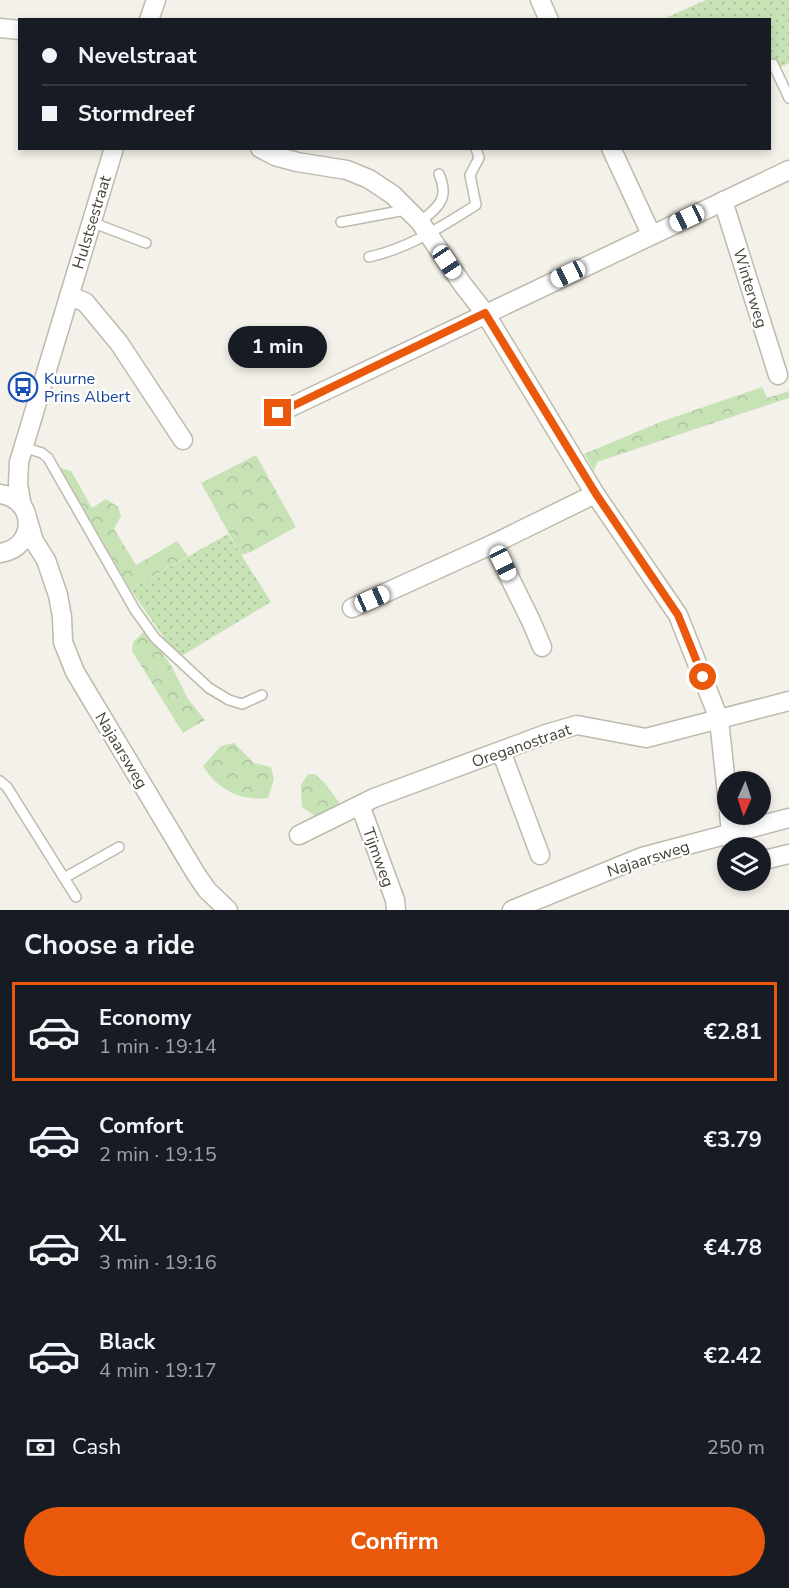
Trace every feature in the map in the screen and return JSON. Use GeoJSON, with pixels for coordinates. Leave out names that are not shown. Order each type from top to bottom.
{"type":"FeatureCollection","features":[{"type":"Feature","properties":{"kind":"street"},"geometry":{"type":"LineString","coordinates":[[150,18],[156,0]]}},
{"type":"Feature","properties":{"kind":"street"},"geometry":{"type":"LineString","coordinates":[[540,0],[548,18]]}},
{"type":"Feature","properties":{"kind":"street"},"geometry":{"type":"LineString","coordinates":[[0,28],[18,30]]}},
{"type":"Feature","properties":{"kind":"street","name":"Hulstsestraat"},"geometry":{"type":"LineString","coordinates":[[25,514],[18,484],[21,454],[113,150]]}},
{"type":"Feature","properties":{"kind":"street"},"geometry":{"type":"LineString","coordinates":[[264,150],[275,156],[354,173],[369,179],[393,195],[425,229],[485,313],[596,494],[678,615],[719,719],[725,771]]}},
{"type":"Feature","properties":{"kind":"street"},"geometry":{"type":"LineString","coordinates":[[612,150],[651,234]]}},
{"type":"Feature","properties":{"kind":"street"},"geometry":{"type":"LineString","coordinates":[[278,413],[789,170]]}},
{"type":"Feature","properties":{"kind":"street","name":"Winterweg"},"geometry":{"type":"LineString","coordinates":[[723,201],[778,375]]}},
{"type":"Feature","properties":{"kind":"street"},"geometry":{"type":"LineString","coordinates":[[69,296],[85,302],[120,343],[183,440]]}},
{"type":"Feature","properties":{"kind":"street","name":"Hulstsestraat"},"geometry":{"type":"LineString","coordinates":[[0,488],[21,454]]}},
{"type":"Feature","properties":{"kind":"street"},"geometry":{"type":"LineString","coordinates":[[0,494],[10,497],[25,514],[25,536],[4,552],[50,574]]}},
{"type":"Feature","properties":{"kind":"street"},"geometry":{"type":"LineString","coordinates":[[352,609],[596,494]]}},
{"type":"Feature","properties":{"kind":"street","name":"Najaarsweg"},"geometry":{"type":"LineString","coordinates":[[25,514],[34,541],[46,560],[60,606],[63,642],[75,672],[196,874],[207,890],[228,910]]}},
{"type":"Feature","properties":{"kind":"street"},"geometry":{"type":"LineString","coordinates":[[493,544],[542,647]]}},
{"type":"Feature","properties":{"kind":"street","name":"Oreganostraat"},"geometry":{"type":"LineString","coordinates":[[299,835],[360,805],[546,734],[577,725],[646,738],[789,700]]}},
{"type":"Feature","properties":{"kind":"street"},"geometry":{"type":"LineString","coordinates":[[501,751],[540,855]]}},
{"type":"Feature","properties":{"kind":"street","name":"Tijmweg"},"geometry":{"type":"LineString","coordinates":[[360,805],[395,900],[396,910]]}},
{"type":"Feature","properties":{"kind":"street","name":"Najaarsweg"},"geometry":{"type":"LineString","coordinates":[[740,837],[789,819]]}},
{"type":"Feature","properties":{"kind":"street","name":"Najaarsweg"},"geometry":{"type":"LineString","coordinates":[[512,910],[642,857],[717,843]]}},
{"type":"Feature","properties":{"kind":"street"},"geometry":{"type":"LineString","coordinates":[[771,858],[789,854]]}},
{"type":"Feature","properties":{"kind":"lane"},"geometry":{"type":"LineString","coordinates":[[773,64],[789,98]]}},
{"type":"Feature","properties":{"kind":"lane"},"geometry":{"type":"LineString","coordinates":[[369,257],[388,253],[425,229],[476,205],[470,175],[479,158],[477,150]]}},
{"type":"Feature","properties":{"kind":"lane"},"geometry":{"type":"LineString","coordinates":[[425,229],[442,201],[444,190],[439,174]]}},
{"type":"Feature","properties":{"kind":"lane"},"geometry":{"type":"LineString","coordinates":[[341,222],[400,211],[404,207]]}},
{"type":"Feature","properties":{"kind":"lane"},"geometry":{"type":"LineString","coordinates":[[91,222],[146,243]]}},
{"type":"Feature","properties":{"kind":"lane"},"geometry":{"type":"LineString","coordinates":[[21,454],[42,453],[48,458],[135,610],[155,638],[208,688],[229,700],[242,704],[262,695]]}},
{"type":"Feature","properties":{"kind":"lane"},"geometry":{"type":"LineString","coordinates":[[0,781],[8,788],[76,897]]}},
{"type":"Feature","properties":{"kind":"lane"},"geometry":{"type":"LineString","coordinates":[[64,878],[119,847]]}},
{"type":"Feature","properties":{"kind":"green space"},"geometry":{"type":"Polygon","coordinates":[[[706,0],[789,0],[789,63],[771,72],[771,18],[666,18],[706,0]]]}},
{"type":"Feature","properties":{"kind":"green space"},"geometry":{"type":"Polygon","coordinates":[[[762,387],[767,398],[789,391],[789,398],[597,462],[594,471],[584,454],[663,421],[762,387]]]}},
{"type":"Feature","properties":{"kind":"green space"},"geometry":{"type":"Polygon","coordinates":[[[256,455],[296,527],[251,552],[241,555],[201,483],[256,455]]]}},
{"type":"Feature","properties":{"kind":"green space"},"geometry":{"type":"Polygon","coordinates":[[[60,468],[71,471],[92,508],[106,499],[118,507],[121,516],[114,529],[136,565],[177,541],[188,556],[130,589],[60,468]]]}},
{"type":"Feature","properties":{"kind":"green space"},"geometry":{"type":"Polygon","coordinates":[[[228,534],[271,602],[178,658],[130,589],[228,534]]]}},
{"type":"Feature","properties":{"kind":"green space"},"geometry":{"type":"Polygon","coordinates":[[[146,630],[172,667],[188,699],[205,720],[183,733],[132,651],[133,642],[146,630]]]}},
{"type":"Feature","properties":{"kind":"green space"},"geometry":{"type":"Polygon","coordinates":[[[234,743],[254,763],[271,767],[274,779],[268,798],[239,796],[216,782],[203,766],[221,746],[234,743]]]}},
{"type":"Feature","properties":{"kind":"green space"},"geometry":{"type":"Polygon","coordinates":[[[308,774],[315,774],[325,783],[343,808],[321,820],[302,807],[301,785],[308,774]]]}},
{"type":"Feature","properties":{"kind":"place","name":"Kuurne Prins Albert"},"geometry":{"type":"Point","coordinates":[23,387]}},
{"type":"Feature","properties":{"kind":"route"},"geometry":{"type":"LineString","coordinates":[[278,413],[485,313],[596,494],[678,615],[703,677]]}}]}
